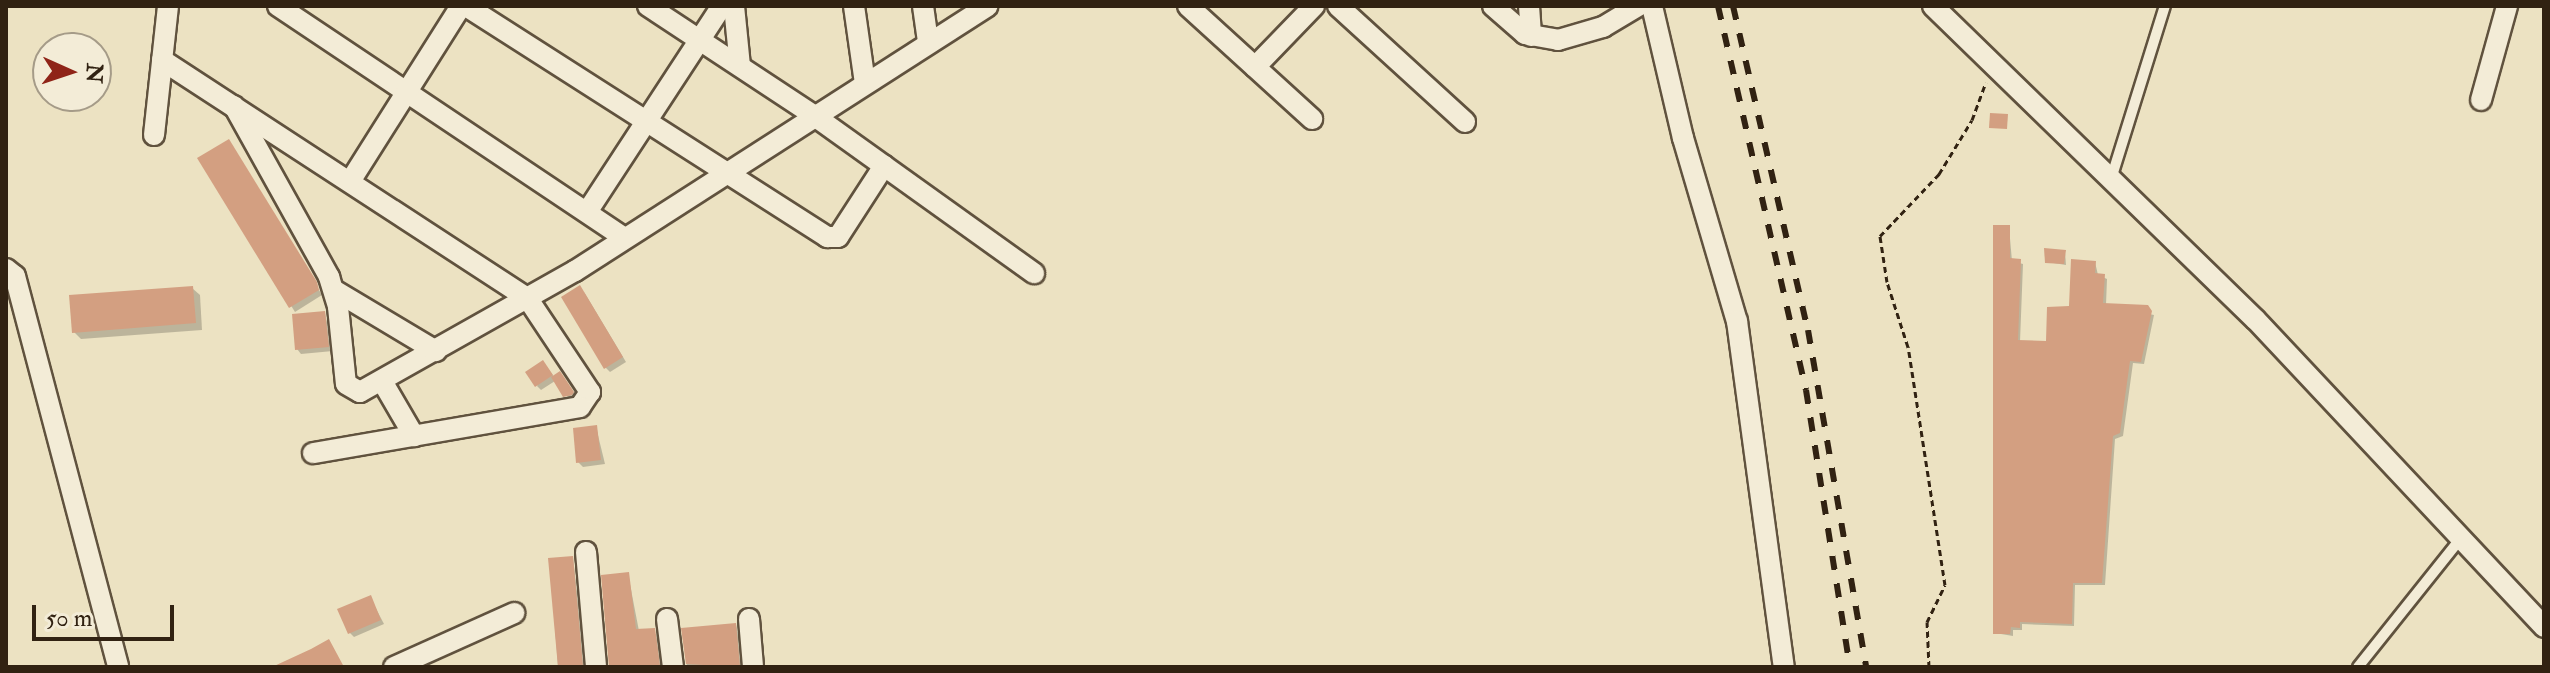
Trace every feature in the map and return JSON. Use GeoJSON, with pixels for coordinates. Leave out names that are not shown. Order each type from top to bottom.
{"type":"FeatureCollection","features":[{"type":"Feature","properties":{"kind":"street"},"geometry":{"type":"LineString","coordinates":[[154,135],[168,6]]}},
{"type":"Feature","properties":{"kind":"street"},"geometry":{"type":"LineString","coordinates":[[278,6],[625,238]]}},
{"type":"Feature","properties":{"kind":"street"},"geometry":{"type":"LineString","coordinates":[[351,180],[463,6],[832,239],[838,237],[884,166]]}},
{"type":"Feature","properties":{"kind":"street"},"geometry":{"type":"LineString","coordinates":[[648,6],[813,115],[1034,273]]}},
{"type":"Feature","properties":{"kind":"street"},"geometry":{"type":"LineString","coordinates":[[587,212],[722,6]]}},
{"type":"Feature","properties":{"kind":"street"},"geometry":{"type":"LineString","coordinates":[[734,6],[740,66]]}},
{"type":"Feature","properties":{"kind":"street"},"geometry":{"type":"LineString","coordinates":[[854,6],[865,83]]}},
{"type":"Feature","properties":{"kind":"street"},"geometry":{"type":"LineString","coordinates":[[923,6],[928,43]]}},
{"type":"Feature","properties":{"kind":"street"},"geometry":{"type":"LineString","coordinates":[[234,106],[334,290],[349,389],[360,392],[528,299],[987,6]]}},
{"type":"Feature","properties":{"kind":"street"},"geometry":{"type":"LineString","coordinates":[[1188,6],[1312,119]]}},
{"type":"Feature","properties":{"kind":"street"},"geometry":{"type":"LineString","coordinates":[[1255,67],[1314,6]]}},
{"type":"Feature","properties":{"kind":"street"},"geometry":{"type":"LineString","coordinates":[[1338,6],[1465,122]]}},
{"type":"Feature","properties":{"kind":"street"},"geometry":{"type":"LineString","coordinates":[[1493,6],[1531,36],[1558,40],[1579,36],[1638,6]]}},
{"type":"Feature","properties":{"kind":"street"},"geometry":{"type":"LineString","coordinates":[[1529,6],[1531,36]]}},
{"type":"Feature","properties":{"kind":"street"},"geometry":{"type":"LineString","coordinates":[[1652,6],[1683,138],[1737,321],[1784,667]]}},
{"type":"Feature","properties":{"kind":"street"},"geometry":{"type":"LineString","coordinates":[[1933,6],[2256,320],[2544,627]]}},
{"type":"Feature","properties":{"kind":"street"},"geometry":{"type":"LineString","coordinates":[[2481,100],[2507,6]]}},
{"type":"Feature","properties":{"kind":"street"},"geometry":{"type":"LineString","coordinates":[[162,60],[351,180],[528,299],[588,385],[586,404],[313,453]]}},
{"type":"Feature","properties":{"kind":"street"},"geometry":{"type":"LineString","coordinates":[[6,269],[15,276],[118,667]]}},
{"type":"Feature","properties":{"kind":"street"},"geometry":{"type":"LineString","coordinates":[[334,290],[436,351]]}},
{"type":"Feature","properties":{"kind":"street"},"geometry":{"type":"LineString","coordinates":[[382,381],[414,436]]}},
{"type":"Feature","properties":{"kind":"street"},"geometry":{"type":"LineString","coordinates":[[586,552],[596,667]]}},
{"type":"Feature","properties":{"kind":"street"},"geometry":{"type":"LineString","coordinates":[[394,667],[416,663],[514,613]]}},
{"type":"Feature","properties":{"kind":"street"},"geometry":{"type":"LineString","coordinates":[[667,619],[673,667]]}},
{"type":"Feature","properties":{"kind":"street"},"geometry":{"type":"LineString","coordinates":[[749,619],[753,667]]}},
{"type":"Feature","properties":{"kind":"lane"},"geometry":{"type":"LineString","coordinates":[[2111,179],[2165,6]]}},
{"type":"Feature","properties":{"kind":"lane"},"geometry":{"type":"LineString","coordinates":[[2358,667],[2461,538]]}},
{"type":"Feature","properties":{"kind":"path"},"geometry":{"type":"LineString","coordinates":[[1929,667],[1927,622],[1945,585],[1908,347],[1887,282],[1880,236],[1939,174],[1972,120],[1993,64]]}},
{"type":"Feature","properties":{"kind":"building"},"geometry":{"type":"Polygon","coordinates":[[[1990,113],[2008,114],[2007,129],[1989,128],[1990,113]]]}},
{"type":"Feature","properties":{"kind":"building"},"geometry":{"type":"Polygon","coordinates":[[[229,139],[317,282],[319,290],[289,308],[197,158],[229,139]]]}},
{"type":"Feature","properties":{"kind":"building"},"geometry":{"type":"Polygon","coordinates":[[[1993,225],[2010,225],[2010,258],[2021,259],[2018,340],[2046,341],[2047,307],[2069,306],[2071,259],[2096,261],[2095,273],[2105,274],[2103,303],[2148,305],[2152,311],[2141,362],[2130,361],[2120,433],[2113,436],[2102,583],[2073,583],[2072,624],[2020,622],[2020,628],[2011,627],[2010,634],[1993,634],[1993,225]]]}},
{"type":"Feature","properties":{"kind":"building"},"geometry":{"type":"Polygon","coordinates":[[[2044,248],[2066,250],[2064,264],[2045,263],[2044,248]]]}},
{"type":"Feature","properties":{"kind":"building"},"geometry":{"type":"Polygon","coordinates":[[[580,285],[623,357],[604,369],[561,297],[580,285]]]}},
{"type":"Feature","properties":{"kind":"building"},"geometry":{"type":"Polygon","coordinates":[[[193,286],[196,323],[72,333],[69,295],[193,286]]]}},
{"type":"Feature","properties":{"kind":"building"},"geometry":{"type":"Polygon","coordinates":[[[325,311],[329,347],[295,350],[292,314],[325,311]]]}},
{"type":"Feature","properties":{"kind":"building"},"geometry":{"type":"Polygon","coordinates":[[[543,360],[553,375],[535,387],[525,372],[543,360]]]}},
{"type":"Feature","properties":{"kind":"building"},"geometry":{"type":"Polygon","coordinates":[[[560,371],[574,392],[572,395],[563,397],[551,377],[560,371]]]}},
{"type":"Feature","properties":{"kind":"building"},"geometry":{"type":"Polygon","coordinates":[[[597,425],[601,460],[576,463],[573,428],[597,425]]]}},
{"type":"Feature","properties":{"kind":"building"},"geometry":{"type":"Polygon","coordinates":[[[573,556],[583,667],[558,667],[548,558],[573,556]]]}},
{"type":"Feature","properties":{"kind":"building"},"geometry":{"type":"Polygon","coordinates":[[[629,572],[636,629],[655,628],[660,666],[609,667],[601,575],[629,572]]]}},
{"type":"Feature","properties":{"kind":"building"},"geometry":{"type":"Polygon","coordinates":[[[371,595],[381,620],[348,634],[337,609],[371,595]]]}},
{"type":"Feature","properties":{"kind":"building"},"geometry":{"type":"Polygon","coordinates":[[[736,623],[740,667],[686,664],[681,628],[736,623]]]}},
{"type":"Feature","properties":{"kind":"building"},"geometry":{"type":"Polygon","coordinates":[[[329,639],[344,667],[272,667],[311,649],[329,639]]]}},
{"type":"Feature","properties":{"kind":"railway"},"geometry":{"type":"LineString","coordinates":[[1718,6],[1806,390],[1850,667]]}},
{"type":"Feature","properties":{"kind":"railway"},"geometry":{"type":"LineString","coordinates":[[1733,6],[1808,330],[1866,667]]}}]}
